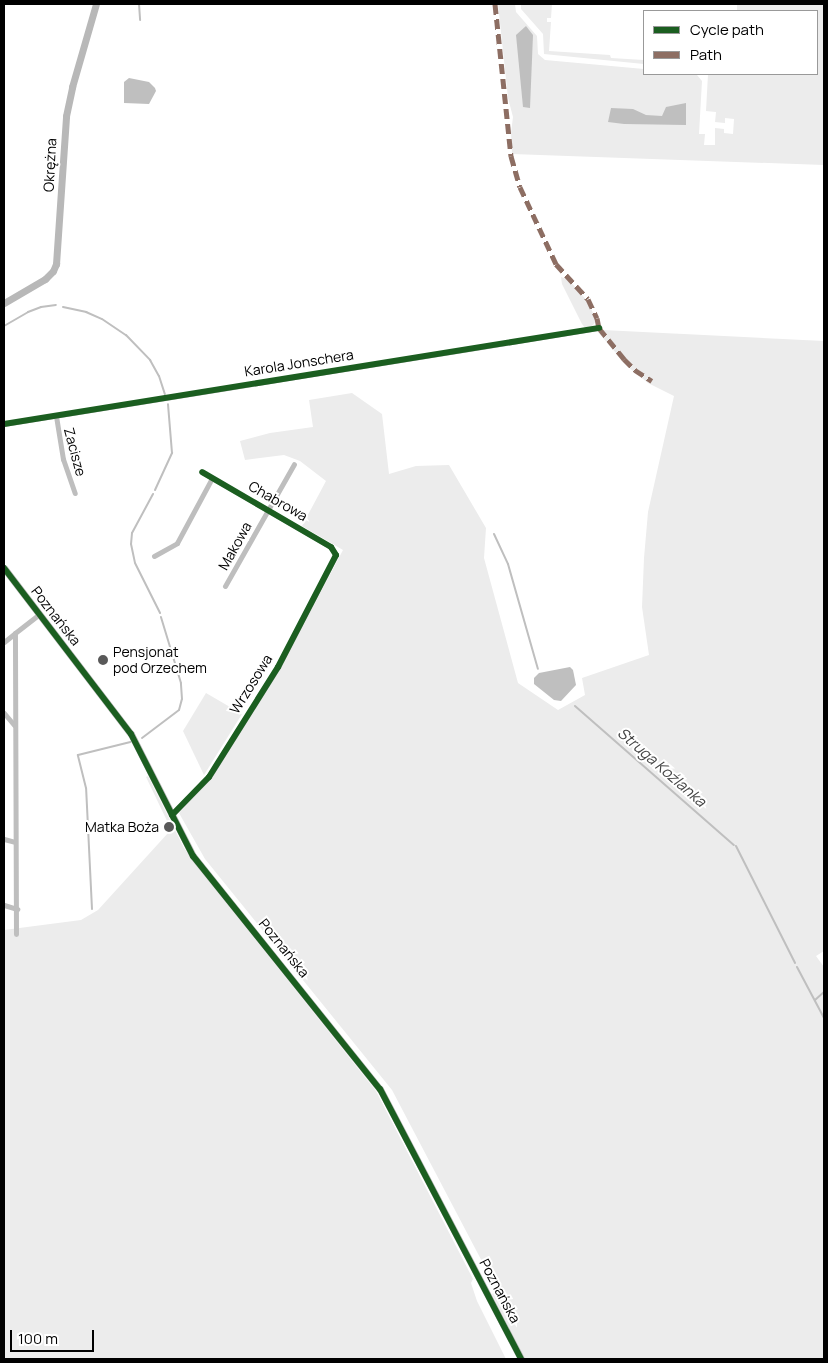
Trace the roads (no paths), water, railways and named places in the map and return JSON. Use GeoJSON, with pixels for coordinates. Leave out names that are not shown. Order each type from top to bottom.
{"type":"FeatureCollection","features":[{"type":"Feature","properties":{"kind":"street","name":"Okrężna"},"geometry":{"type":"LineString","coordinates":[[4,303],[45,279],[53,271],[56,264],[66,116],[72,87],[96,4]]}},
{"type":"Feature","properties":{"kind":"street","name":"Karola Jonschera"},"geometry":{"type":"LineString","coordinates":[[4,424],[599,328]]}},
{"type":"Feature","properties":{"kind":"street","name":"Zacisze"},"geometry":{"type":"LineString","coordinates":[[56,416],[63,459],[75,493]]}},
{"type":"Feature","properties":{"kind":"street","name":"Makowa"},"geometry":{"type":"LineString","coordinates":[[225,586],[294,464]]}},
{"type":"Feature","properties":{"kind":"street","name":"Chabrowa"},"geometry":{"type":"LineString","coordinates":[[202,472],[333,548],[336,556]]}},
{"type":"Feature","properties":{"kind":"street"},"geometry":{"type":"LineString","coordinates":[[154,556],[177,543],[212,478]]}},
{"type":"Feature","properties":{"kind":"street","name":"Wrzosowa"},"geometry":{"type":"LineString","coordinates":[[172,816],[208,777],[278,667],[336,556]]}},
{"type":"Feature","properties":{"kind":"street","name":"Poznańska"},"geometry":{"type":"LineString","coordinates":[[4,568],[131,734],[172,816],[199,864],[380,1089],[521,1359]]}},
{"type":"Feature","properties":{"kind":"street"},"geometry":{"type":"LineString","coordinates":[[4,642],[39,614]]}},
{"type":"Feature","properties":{"kind":"street"},"geometry":{"type":"LineString","coordinates":[[15,633],[16,934]]}},
{"type":"Feature","properties":{"kind":"street"},"geometry":{"type":"LineString","coordinates":[[4,713],[14,726]]}},
{"type":"Feature","properties":{"kind":"street"},"geometry":{"type":"LineString","coordinates":[[4,839],[16,842]]}},
{"type":"Feature","properties":{"kind":"street"},"geometry":{"type":"LineString","coordinates":[[4,906],[17,909]]}},
{"type":"Feature","properties":{"kind":"waterway"},"geometry":{"type":"LineString","coordinates":[[139,4],[140,20]]}},
{"type":"Feature","properties":{"kind":"waterway"},"geometry":{"type":"LineString","coordinates":[[4,326],[28,312],[41,307],[56,305]]}},
{"type":"Feature","properties":{"kind":"waterway"},"geometry":{"type":"LineString","coordinates":[[63,307],[86,312],[102,319],[126,335],[150,360],[159,376],[165,394]]}},
{"type":"Feature","properties":{"kind":"waterway"},"geometry":{"type":"LineString","coordinates":[[155,490],[172,453],[168,404]]}},
{"type":"Feature","properties":{"kind":"waterway"},"geometry":{"type":"LineString","coordinates":[[153,494],[132,533],[131,544],[135,563],[160,613]]}},
{"type":"Feature","properties":{"kind":"waterway"},"geometry":{"type":"LineString","coordinates":[[494,534],[508,564],[538,669]]}},
{"type":"Feature","properties":{"kind":"waterway"},"geometry":{"type":"LineString","coordinates":[[142,738],[179,710],[182,699],[181,683],[161,617]]}},
{"type":"Feature","properties":{"kind":"waterway","name":"Struga Koźlanka"},"geometry":{"type":"LineString","coordinates":[[575,706],[734,845]]}},
{"type":"Feature","properties":{"kind":"waterway"},"geometry":{"type":"LineString","coordinates":[[92,909],[86,788],[78,755],[130,742]]}},
{"type":"Feature","properties":{"kind":"waterway","name":"Struga Koźlanka"},"geometry":{"type":"LineString","coordinates":[[736,846],[795,963]]}},
{"type":"Feature","properties":{"kind":"waterway","name":"Struga Koźlanka"},"geometry":{"type":"LineString","coordinates":[[797,967],[824,1018]]}},
{"type":"Feature","properties":{"kind":"waterway"},"geometry":{"type":"LineString","coordinates":[[815,1000],[824,992]]}},
{"type":"Feature","properties":{"kind":"place","name":"Pensjonat pod Orzechem"},"geometry":{"type":"Point","coordinates":[103,660]}},
{"type":"Feature","properties":{"kind":"place","name":"Matka Boża"},"geometry":{"type":"Point","coordinates":[169,827]}}]}
